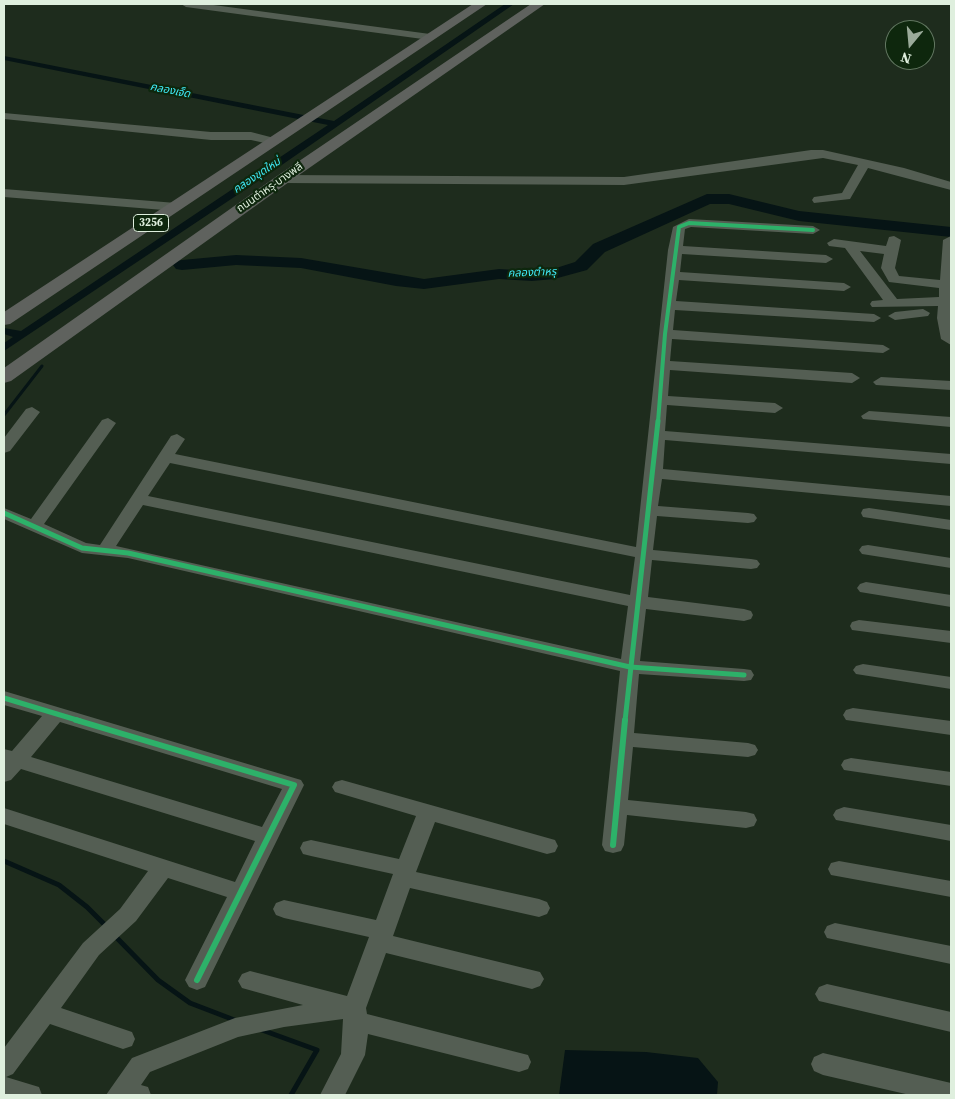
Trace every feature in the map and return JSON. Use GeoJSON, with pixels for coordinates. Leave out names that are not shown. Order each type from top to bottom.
{"type":"FeatureCollection","features":[{"type":"Feature","properties":{"kind":"main road","name":"3256"},"geometry":{"type":"LineString","coordinates":[[4,320],[481,4]]}},
{"type":"Feature","properties":{"kind":"main road","name":"ถนนตำหรุ-บางพลี"},"geometry":{"type":"LineString","coordinates":[[4,377],[283,179],[539,4]]}},
{"type":"Feature","properties":{"kind":"street"},"geometry":{"type":"LineString","coordinates":[[186,4],[430,38]]}},
{"type":"Feature","properties":{"kind":"street"},"geometry":{"type":"LineString","coordinates":[[4,116],[168,132],[251,136],[274,141]]}},
{"type":"Feature","properties":{"kind":"street"},"geometry":{"type":"LineString","coordinates":[[283,179],[624,181],[798,154],[823,154],[900,171],[951,186]]}},
{"type":"Feature","properties":{"kind":"street"},"geometry":{"type":"LineString","coordinates":[[818,200],[846,196],[865,163]]}},
{"type":"Feature","properties":{"kind":"street"},"geometry":{"type":"LineString","coordinates":[[4,193],[176,206]]}},
{"type":"Feature","properties":{"kind":"street"},"geometry":{"type":"LineString","coordinates":[[613,845],[630,667],[654,473],[665,334],[670,305],[675,250],[680,226],[688,223],[812,230]]}},
{"type":"Feature","properties":{"kind":"street"},"geometry":{"type":"LineString","coordinates":[[950,240],[947,308],[944,318],[950,350]]}},
{"type":"Feature","properties":{"kind":"street"},"geometry":{"type":"LineString","coordinates":[[834,243],[893,245],[889,267],[894,279],[948,285]]}},
{"type":"Feature","properties":{"kind":"street"},"geometry":{"type":"LineString","coordinates":[[849,245],[894,310]]}},
{"type":"Feature","properties":{"kind":"street"},"geometry":{"type":"LineString","coordinates":[[675,250],[826,259]]}},
{"type":"Feature","properties":{"kind":"street"},"geometry":{"type":"LineString","coordinates":[[863,265],[889,267]]}},
{"type":"Feature","properties":{"kind":"street"},"geometry":{"type":"LineString","coordinates":[[673,276],[844,287]]}},
{"type":"Feature","properties":{"kind":"street"},"geometry":{"type":"LineString","coordinates":[[913,282],[926,302]]}},
{"type":"Feature","properties":{"kind":"street"},"geometry":{"type":"LineString","coordinates":[[894,310],[926,302],[947,308]]}},
{"type":"Feature","properties":{"kind":"street"},"geometry":{"type":"LineString","coordinates":[[670,305],[875,311],[947,308]]}},
{"type":"Feature","properties":{"kind":"street"},"geometry":{"type":"LineString","coordinates":[[665,334],[883,349]]}},
{"type":"Feature","properties":{"kind":"street"},"geometry":{"type":"LineString","coordinates":[[662,365],[852,378]]}},
{"type":"Feature","properties":{"kind":"street"},"geometry":{"type":"LineString","coordinates":[[881,382],[951,386]]}},
{"type":"Feature","properties":{"kind":"street"},"geometry":{"type":"LineString","coordinates":[[659,400],[774,408]]}},
{"type":"Feature","properties":{"kind":"street"},"geometry":{"type":"LineString","coordinates":[[4,448],[32,412]]}},
{"type":"Feature","properties":{"kind":"street"},"geometry":{"type":"LineString","coordinates":[[869,416],[951,422]]}},
{"type":"Feature","properties":{"kind":"street"},"geometry":{"type":"LineString","coordinates":[[38,522],[108,424]]}},
{"type":"Feature","properties":{"kind":"street"},"geometry":{"type":"LineString","coordinates":[[656,435],[951,459]]}},
{"type":"Feature","properties":{"kind":"street"},"geometry":{"type":"LineString","coordinates":[[106,548],[178,439]]}},
{"type":"Feature","properties":{"kind":"street"},"geometry":{"type":"LineString","coordinates":[[166,457],[644,554],[750,564]]}},
{"type":"Feature","properties":{"kind":"street"},"geometry":{"type":"LineString","coordinates":[[654,473],[951,500]]}},
{"type":"Feature","properties":{"kind":"street"},"geometry":{"type":"LineString","coordinates":[[138,499],[638,602],[744,615]]}},
{"type":"Feature","properties":{"kind":"street"},"geometry":{"type":"LineString","coordinates":[[4,504],[38,522],[65,542],[106,548],[630,667],[744,675]]}},
{"type":"Feature","properties":{"kind":"street"},"geometry":{"type":"LineString","coordinates":[[650,510],[748,518]]}},
{"type":"Feature","properties":{"kind":"street"},"geometry":{"type":"LineString","coordinates":[[4,513],[38,522]]}},
{"type":"Feature","properties":{"kind":"street"},"geometry":{"type":"LineString","coordinates":[[869,513],[951,525]]}},
{"type":"Feature","properties":{"kind":"street"},"geometry":{"type":"LineString","coordinates":[[868,550],[951,564]]}},
{"type":"Feature","properties":{"kind":"street"},"geometry":{"type":"LineString","coordinates":[[866,588],[951,601]]}},
{"type":"Feature","properties":{"kind":"street"},"geometry":{"type":"LineString","coordinates":[[859,626],[951,637]]}},
{"type":"Feature","properties":{"kind":"street"},"geometry":{"type":"LineString","coordinates":[[863,670],[951,683]]}},
{"type":"Feature","properties":{"kind":"street"},"geometry":{"type":"LineString","coordinates":[[4,698],[294,785],[197,980]]}},
{"type":"Feature","properties":{"kind":"street"},"geometry":{"type":"LineString","coordinates":[[55,714],[8,764],[268,837]]}},
{"type":"Feature","properties":{"kind":"street"},"geometry":{"type":"LineString","coordinates":[[853,715],[951,728]]}},
{"type":"Feature","properties":{"kind":"street"},"geometry":{"type":"LineString","coordinates":[[624,739],[748,750]]}},
{"type":"Feature","properties":{"kind":"street"},"geometry":{"type":"LineString","coordinates":[[851,765],[951,779]]}},
{"type":"Feature","properties":{"kind":"street"},"geometry":{"type":"LineString","coordinates":[[342,787],[547,846]]}},
{"type":"Feature","properties":{"kind":"street"},"geometry":{"type":"LineString","coordinates":[[617,806],[746,820]]}},
{"type":"Feature","properties":{"kind":"street"},"geometry":{"type":"LineString","coordinates":[[332,1095],[353,1055],[355,1014],[381,937],[428,812]]}},
{"type":"Feature","properties":{"kind":"street"},"geometry":{"type":"LineString","coordinates":[[844,815],[951,833]]}},
{"type":"Feature","properties":{"kind":"street"},"geometry":{"type":"LineString","coordinates":[[4,816],[241,892]]}},
{"type":"Feature","properties":{"kind":"street"},"geometry":{"type":"LineString","coordinates":[[311,848],[539,908]]}},
{"type":"Feature","properties":{"kind":"street"},"geometry":{"type":"LineString","coordinates":[[4,1067],[91,949],[128,915],[164,868]]}},
{"type":"Feature","properties":{"kind":"street"},"geometry":{"type":"LineString","coordinates":[[838,869],[951,889]]}},
{"type":"Feature","properties":{"kind":"street"},"geometry":{"type":"LineString","coordinates":[[284,909],[532,979]]}},
{"type":"Feature","properties":{"kind":"street"},"geometry":{"type":"LineString","coordinates":[[835,932],[951,955]]}},
{"type":"Feature","properties":{"kind":"street"},"geometry":{"type":"LineString","coordinates":[[250,981],[519,1062]]}},
{"type":"Feature","properties":{"kind":"street"},"geometry":{"type":"LineString","coordinates":[[827,994],[951,1022]]}},
{"type":"Feature","properties":{"kind":"street"},"geometry":{"type":"LineString","coordinates":[[45,1012],[123,1038]]}},
{"type":"Feature","properties":{"kind":"street"},"geometry":{"type":"LineString","coordinates":[[127,1093],[141,1065],[235,1028],[284,1017],[355,1014]]}},
{"type":"Feature","properties":{"kind":"street"},"geometry":{"type":"LineString","coordinates":[[823,1064],[951,1094]]}},
{"type":"Feature","properties":{"kind":"street"},"geometry":{"type":"LineString","coordinates":[[4,1087],[30,1095]]}},
{"type":"Feature","properties":{"kind":"shaded area"},"geometry":{"type":"Polygon","coordinates":[[[565,1050],[646,1052],[698,1058],[718,1082],[717,1095],[559,1095],[565,1050]]]}},
{"type":"Feature","properties":{"kind":"waterway","name":"คลองขุดใหม่"},"geometry":{"type":"LineString","coordinates":[[4,348],[273,167],[510,4]]}},
{"type":"Feature","properties":{"kind":"waterway","name":"คลองเจ็ด"},"geometry":{"type":"LineString","coordinates":[[4,58],[335,124]]}},
{"type":"Feature","properties":{"kind":"waterway","name":"คลองตำหรุ"},"geometry":{"type":"LineString","coordinates":[[182,265],[236,260],[301,263],[396,281],[424,284],[499,274],[532,276],[554,274],[581,266],[599,248],[707,199],[729,199],[799,216],[951,232]]}},
{"type":"Feature","properties":{"kind":"waterway"},"geometry":{"type":"LineString","coordinates":[[4,331],[22,335]]}},
{"type":"Feature","properties":{"kind":"waterway"},"geometry":{"type":"LineString","coordinates":[[4,415],[42,366]]}},
{"type":"Feature","properties":{"kind":"waterway"},"geometry":{"type":"LineString","coordinates":[[4,861],[59,885],[87,907],[106,926]]}},
{"type":"Feature","properties":{"kind":"waterway"},"geometry":{"type":"LineString","coordinates":[[114,935],[158,980],[190,1003],[237,1021]]}},
{"type":"Feature","properties":{"kind":"waterway"},"geometry":{"type":"LineString","coordinates":[[262,1030],[317,1050],[291,1095]]}},
{"type":"Feature","properties":{"kind":"cycle path"},"geometry":{"type":"LineString","coordinates":[[613,845],[630,667],[654,473],[665,334],[679,227],[689,223],[813,230]]}},
{"type":"Feature","properties":{"kind":"cycle path"},"geometry":{"type":"LineString","coordinates":[[4,513],[82,548],[128,553],[630,667],[744,675]]}},
{"type":"Feature","properties":{"kind":"cycle path"},"geometry":{"type":"LineString","coordinates":[[4,698],[294,785],[197,980]]}}]}
